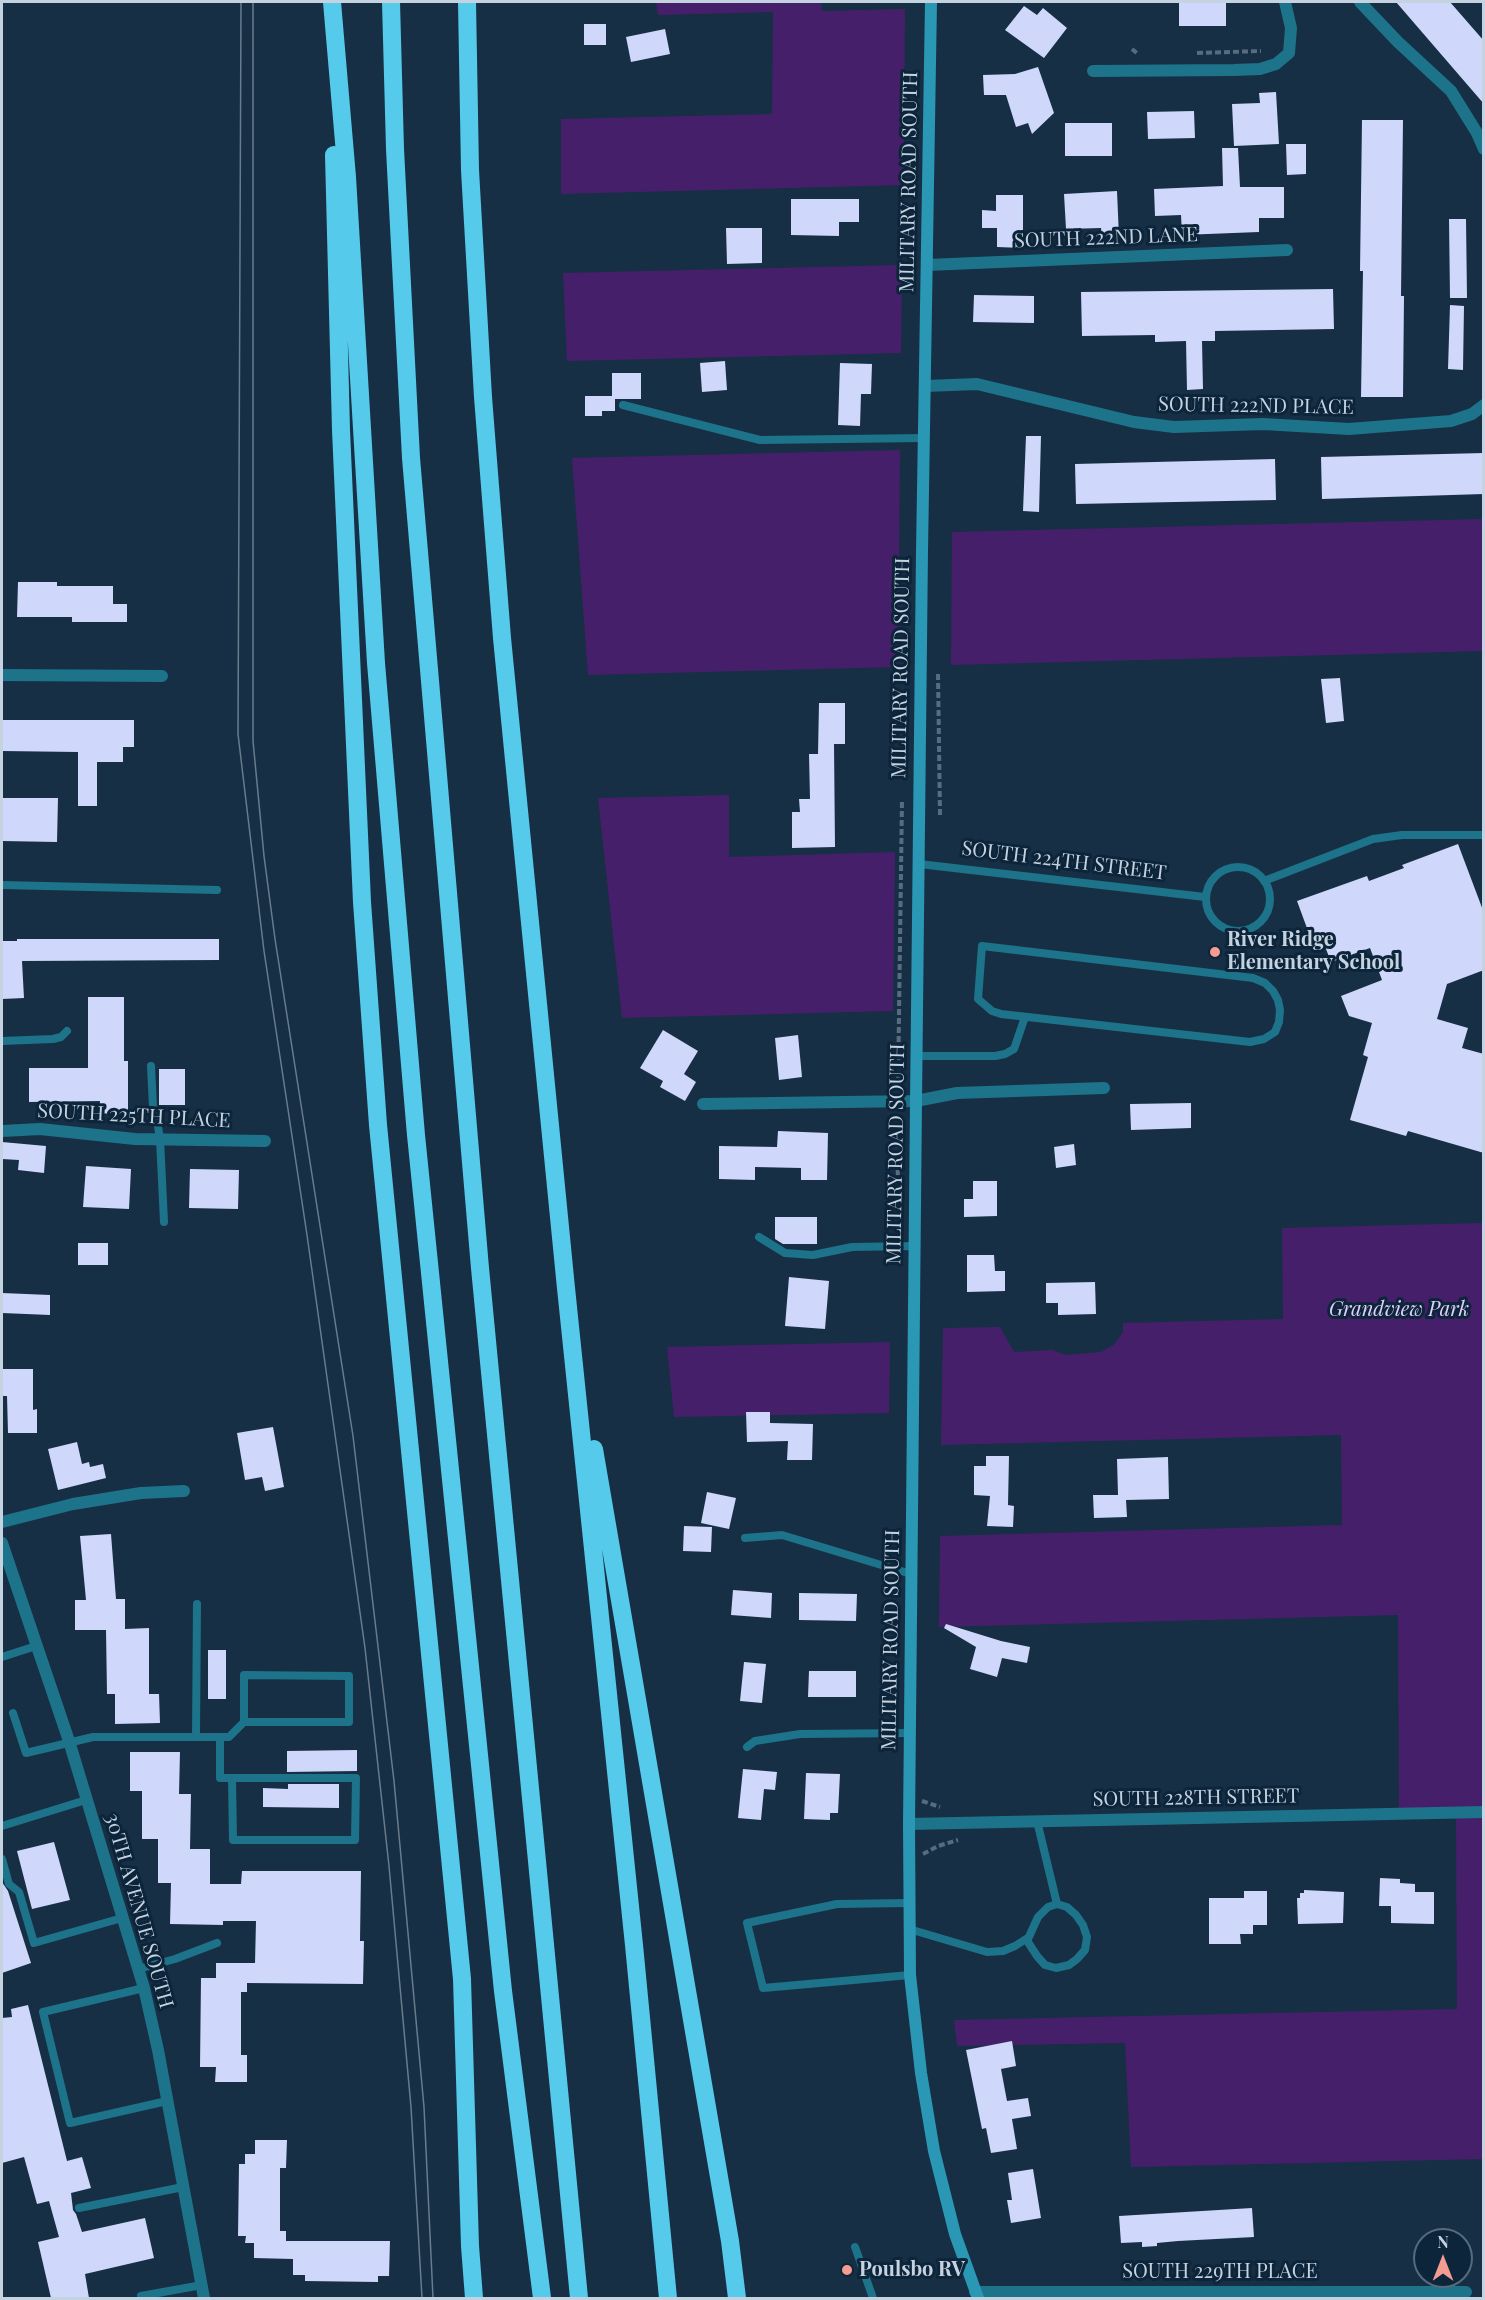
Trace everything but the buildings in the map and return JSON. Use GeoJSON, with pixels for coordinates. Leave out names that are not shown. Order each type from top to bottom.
{"type":"FeatureCollection","features":[{"type":"Feature","properties":{"kind":"highway"},"geometry":{"type":"LineString","coordinates":[[331,2],[341,430],[362,902],[379,1137],[462,1979],[470,2246],[474,2298]]}},
{"type":"Feature","properties":{"kind":"highway"},"geometry":{"type":"LineString","coordinates":[[331,2],[347,177],[376,663],[416,1134],[503,1991],[542,2298]]}},
{"type":"Feature","properties":{"kind":"highway"},"geometry":{"type":"LineString","coordinates":[[391,2],[396,172],[412,470],[481,1280],[579,2298]]}},
{"type":"Feature","properties":{"kind":"highway"},"geometry":{"type":"LineString","coordinates":[[468,2],[470,170],[483,397],[502,638],[668,2298]]}},
{"type":"Feature","properties":{"kind":"highway"},"geometry":{"type":"LineString","coordinates":[[566,1288],[730,2241],[737,2298]]}},
{"type":"Feature","properties":{"kind":"main road","name":"MILITARY ROAD SOUTH"},"geometry":{"type":"LineString","coordinates":[[931,2],[916,1101],[909,1929],[910,1975],[921,2073],[934,2151],[955,2234],[976,2295]]}},
{"type":"Feature","properties":{"kind":"street"},"geometry":{"type":"LineString","coordinates":[[1093,71],[1260,69],[1276,64],[1289,53],[1291,28],[1285,2]]}},
{"type":"Feature","properties":{"kind":"street"},"geometry":{"type":"LineString","coordinates":[[1360,2],[1450,91],[1477,133],[1484,149]]}},
{"type":"Feature","properties":{"kind":"street","name":"SOUTH 222ND LANE"},"geometry":{"type":"LineString","coordinates":[[927,265],[1287,250]]}},
{"type":"Feature","properties":{"kind":"street","name":"SOUTH 222ND PLACE"},"geometry":{"type":"LineString","coordinates":[[925,386],[977,384],[1134,422],[1174,427],[1263,424],[1349,429],[1451,422],[1472,414],[1484,405]]}},
{"type":"Feature","properties":{"kind":"street"},"geometry":{"type":"LineString","coordinates":[[2,675],[162,676]]}},
{"type":"Feature","properties":{"kind":"street"},"geometry":{"type":"LineString","coordinates":[[703,1104],[916,1101],[957,1093],[1104,1088]]}},
{"type":"Feature","properties":{"kind":"street","name":"SOUTH 225TH PLACE"},"geometry":{"type":"LineString","coordinates":[[2,1131],[40,1129],[159,1139],[265,1141]]}},
{"type":"Feature","properties":{"kind":"street"},"geometry":{"type":"LineString","coordinates":[[2,1522],[73,1504],[141,1493],[184,1491]]}},
{"type":"Feature","properties":{"kind":"street","name":"30TH AVENUE SOUTH"},"geometry":{"type":"LineString","coordinates":[[2,1543],[69,1741],[144,1988],[204,2298]]}},
{"type":"Feature","properties":{"kind":"street","name":"SOUTH 228TH STREET"},"geometry":{"type":"LineString","coordinates":[[909,1824],[1484,1812]]}},
{"type":"Feature","properties":{"kind":"street","name":"SOUTH 229TH PLACE"},"geometry":{"type":"LineString","coordinates":[[976,2295],[1466,2292]]}},
{"type":"Feature","properties":{"kind":"lane"},"geometry":{"type":"LineString","coordinates":[[623,405],[760,440],[924,438]]}},
{"type":"Feature","properties":{"kind":"lane"},"geometry":{"type":"LineString","coordinates":[[1264,881],[1373,839],[1402,835],[1484,835]]}},
{"type":"Feature","properties":{"kind":"lane","name":"SOUTH 224TH STREET"},"geometry":{"type":"LineString","coordinates":[[919,864],[1205,897]]}},
{"type":"Feature","properties":{"kind":"lane"},"geometry":{"type":"LineString","coordinates":[[1239,867],[1249,868],[1264,881],[1269,890],[1268,911],[1253,927],[1242,931],[1231,930],[1220,926],[1212,919],[1205,897],[1212,879],[1229,868],[1239,867]]}},
{"type":"Feature","properties":{"kind":"lane"},"geometry":{"type":"LineString","coordinates":[[2,885],[217,890]]}},
{"type":"Feature","properties":{"kind":"lane"},"geometry":{"type":"LineString","coordinates":[[982,946],[1253,978],[1265,983],[1273,991],[1280,1010],[1275,1032],[1264,1039],[1250,1042],[1025,1017],[992,1011],[978,999],[982,946]]}},
{"type":"Feature","properties":{"kind":"lane"},"geometry":{"type":"LineString","coordinates":[[917,1056],[1005,1054],[1014,1049],[1025,1017]]}},
{"type":"Feature","properties":{"kind":"lane"},"geometry":{"type":"LineString","coordinates":[[2,1041],[53,1039],[62,1037],[67,1031]]}},
{"type":"Feature","properties":{"kind":"lane"},"geometry":{"type":"LineString","coordinates":[[151,1066],[153,1107],[159,1139],[164,1222]]}},
{"type":"Feature","properties":{"kind":"lane"},"geometry":{"type":"LineString","coordinates":[[759,1237],[785,1253],[813,1255],[852,1247],[915,1246]]}},
{"type":"Feature","properties":{"kind":"lane"},"geometry":{"type":"LineString","coordinates":[[745,1538],[782,1535],[911,1574]]}},
{"type":"Feature","properties":{"kind":"lane"},"geometry":{"type":"LineString","coordinates":[[196,1737],[197,1604]]}},
{"type":"Feature","properties":{"kind":"lane"},"geometry":{"type":"LineString","coordinates":[[2,1657],[36,1646]]}},
{"type":"Feature","properties":{"kind":"lane"},"geometry":{"type":"LineString","coordinates":[[13,1713],[26,1753],[93,1737],[229,1737],[244,1722],[244,1675],[349,1676],[349,1722],[244,1722]]}},
{"type":"Feature","properties":{"kind":"lane"},"geometry":{"type":"LineString","coordinates":[[747,1747],[755,1741],[800,1734],[910,1733]]}},
{"type":"Feature","properties":{"kind":"lane"},"geometry":{"type":"LineString","coordinates":[[220,1737],[220,1778],[232,1778],[357,1778],[355,1840],[233,1840],[232,1778]]}},
{"type":"Feature","properties":{"kind":"lane"},"geometry":{"type":"LineString","coordinates":[[2,1826],[86,1800]]}},
{"type":"Feature","properties":{"kind":"lane"},"geometry":{"type":"LineString","coordinates":[[1037,1821],[1057,1905]]}},
{"type":"Feature","properties":{"kind":"lane"},"geometry":{"type":"LineString","coordinates":[[2,1859],[5,1885],[19,1892],[34,1943],[122,1918]]}},
{"type":"Feature","properties":{"kind":"lane"},"geometry":{"type":"LineString","coordinates":[[909,1903],[837,1904],[747,1923],[763,1988],[910,1975]]}},
{"type":"Feature","properties":{"kind":"lane"},"geometry":{"type":"LineString","coordinates":[[909,1929],[987,1952],[1003,1951],[1026,1939],[1038,1917],[1048,1907],[1057,1905],[1067,1907],[1083,1925],[1086,1943],[1077,1959],[1069,1965],[1056,1968],[1046,1965],[1036,1956],[1026,1939]]}},
{"type":"Feature","properties":{"kind":"lane"},"geometry":{"type":"LineString","coordinates":[[138,1970],[217,1943]]}},
{"type":"Feature","properties":{"kind":"lane"},"geometry":{"type":"LineString","coordinates":[[144,1988],[43,2012],[70,2123],[167,2101]]}},
{"type":"Feature","properties":{"kind":"lane"},"geometry":{"type":"LineString","coordinates":[[79,2208],[183,2187]]}},
{"type":"Feature","properties":{"kind":"lane"},"geometry":{"type":"LineString","coordinates":[[855,2247],[873,2298]]}},
{"type":"Feature","properties":{"kind":"lane"},"geometry":{"type":"LineString","coordinates":[[141,2296],[202,2285]]}},
{"type":"Feature","properties":{"kind":"path"},"geometry":{"type":"LineString","coordinates":[[1132,49],[1137,54],[1148,54]]}},
{"type":"Feature","properties":{"kind":"path"},"geometry":{"type":"LineString","coordinates":[[1193,53],[1272,51]]}},
{"type":"Feature","properties":{"kind":"green space"},"geometry":{"type":"Polygon","coordinates":[[[656,2],[821,2],[822,11],[905,9],[904,185],[561,194],[561,119],[772,114],[773,12],[658,15],[656,2]]]}},
{"type":"Feature","properties":{"kind":"green space"},"geometry":{"type":"Polygon","coordinates":[[[902,265],[901,353],[567,361],[563,273],[902,265]]]}},
{"type":"Feature","properties":{"kind":"green space"},"geometry":{"type":"Polygon","coordinates":[[[900,450],[898,667],[588,675],[572,458],[900,450]]]}},
{"type":"Feature","properties":{"kind":"green space"},"geometry":{"type":"Polygon","coordinates":[[[1483,519],[1483,651],[951,665],[952,532],[1483,519]]]}},
{"type":"Feature","properties":{"kind":"green space"},"geometry":{"type":"Polygon","coordinates":[[[729,795],[729,857],[895,852],[893,1011],[622,1018],[598,798],[729,795]]]}},
{"type":"Feature","properties":{"kind":"green space","name":"Grandview Park"},"geometry":{"type":"Polygon","coordinates":[[[1483,1223],[1483,2159],[1131,2167],[1125,2043],[957,2046],[954,2020],[1457,2009],[1456,1815],[1399,1816],[1398,1615],[939,1627],[940,1536],[1342,1525],[1341,1435],[941,1445],[943,1328],[1000,1327],[1014,1352],[1052,1350],[1066,1355],[1101,1352],[1114,1345],[1123,1332],[1123,1323],[1283,1319],[1282,1228],[1483,1223]]]}},
{"type":"Feature","properties":{"kind":"green space"},"geometry":{"type":"Polygon","coordinates":[[[890,1342],[889,1413],[674,1417],[667,1347],[890,1342]]]}},
{"type":"Feature","properties":{"kind":"tram line"},"geometry":{"type":"LineString","coordinates":[[241,2],[238,734],[264,951],[307,1235],[365,1648],[389,1866],[411,2107],[422,2298]]}},
{"type":"Feature","properties":{"kind":"tram line"},"geometry":{"type":"LineString","coordinates":[[253,2],[253,741],[275,939],[353,1436],[394,1781],[424,2107],[433,2298]]}},
{"type":"Feature","properties":{"kind":"place","name":"River Ridge Elementary School"},"geometry":{"type":"Point","coordinates":[1215,952]}},
{"type":"Feature","properties":{"kind":"place","name":"Poulsbo RV"},"geometry":{"type":"Point","coordinates":[847,2270]}}]}
